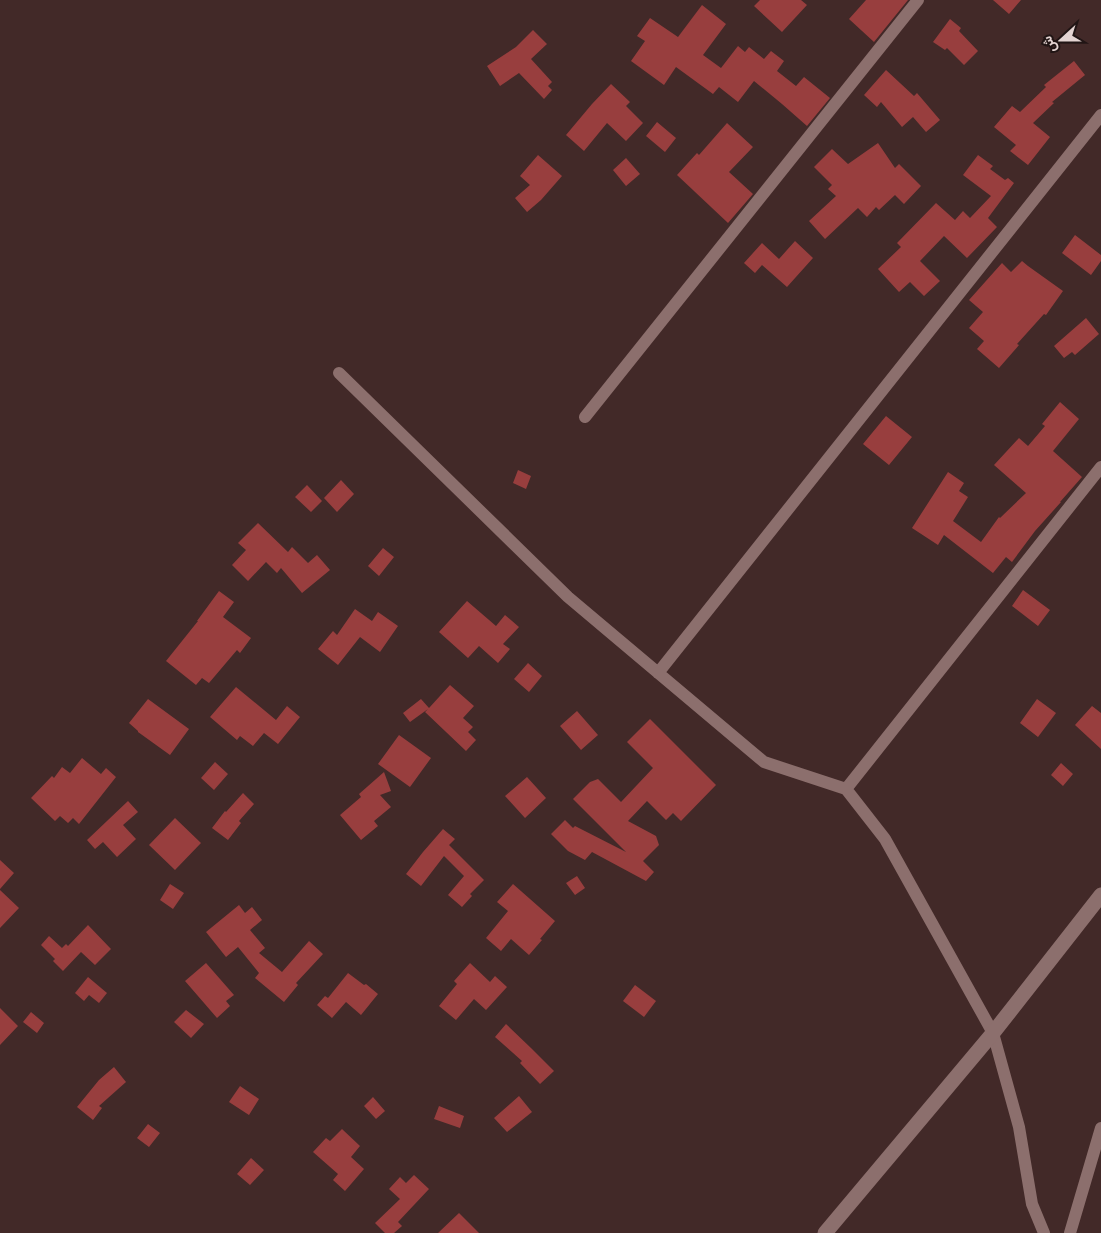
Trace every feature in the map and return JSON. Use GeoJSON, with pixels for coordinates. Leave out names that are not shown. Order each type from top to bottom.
{"type":"FeatureCollection","features":[{"type":"Feature","properties":{"kind":"street"},"geometry":{"type":"LineString","coordinates":[[585,417],[918,0]]}},
{"type":"Feature","properties":{"kind":"street"},"geometry":{"type":"LineString","coordinates":[[658,672],[1101,115]]}},
{"type":"Feature","properties":{"kind":"street"},"geometry":{"type":"LineString","coordinates":[[339,373],[568,597],[764,762],[846,789],[884,839],[992,1033],[1018,1127],[1032,1204],[1044,1233]]}},
{"type":"Feature","properties":{"kind":"street"},"geometry":{"type":"LineString","coordinates":[[846,789],[1101,466]]}},
{"type":"Feature","properties":{"kind":"street"},"geometry":{"type":"LineString","coordinates":[[825,1233],[992,1033],[1101,895]]}},
{"type":"Feature","properties":{"kind":"street"},"geometry":{"type":"LineString","coordinates":[[1070,1233],[1101,1128]]}},
{"type":"Feature","properties":{"kind":"building"},"geometry":{"type":"Polygon","coordinates":[[[760,0],[801,0],[807,5],[782,32],[754,6],[760,0]]]}},
{"type":"Feature","properties":{"kind":"building"},"geometry":{"type":"Polygon","coordinates":[[[866,0],[908,0],[874,42],[849,19],[866,0]]]}},
{"type":"Feature","properties":{"kind":"building"},"geometry":{"type":"Polygon","coordinates":[[[993,0],[1021,0],[1009,14],[993,0]]]}},
{"type":"Feature","properties":{"kind":"building"},"geometry":{"type":"Polygon","coordinates":[[[702,5],[726,24],[703,55],[721,68],[738,46],[745,52],[749,47],[764,59],[771,51],[784,61],[777,71],[796,86],[804,77],[830,98],[807,126],[754,81],[738,102],[719,87],[713,94],[676,67],[664,85],[631,61],[645,41],[637,36],[650,18],[678,37],[702,5]]]}},
{"type":"Feature","properties":{"kind":"building"},"geometry":{"type":"Polygon","coordinates":[[[950,19],[961,28],[959,31],[978,51],[964,65],[947,48],[945,50],[933,42],[950,19]]]}},
{"type":"Feature","properties":{"kind":"building"},"geometry":{"type":"Polygon","coordinates":[[[533,30],[547,44],[531,59],[552,82],[548,86],[552,90],[544,99],[519,73],[500,86],[487,66],[516,47],[533,30]]]}},
{"type":"Feature","properties":{"kind":"building"},"geometry":{"type":"Polygon","coordinates":[[[1074,61],[1085,75],[1052,102],[1054,103],[1033,123],[1050,137],[1028,165],[1010,151],[1016,145],[994,127],[1012,106],[1020,112],[1046,87],[1044,85],[1074,61]]]}},
{"type":"Feature","properties":{"kind":"building"},"geometry":{"type":"Polygon","coordinates":[[[886,70],[914,96],[917,93],[940,120],[926,132],[913,117],[902,127],[881,102],[877,107],[864,95],[886,70]]]}},
{"type":"Feature","properties":{"kind":"building"},"geometry":{"type":"Polygon","coordinates":[[[611,84],[630,102],[626,106],[643,123],[626,141],[607,123],[584,151],[566,135],[611,84]]]}},
{"type":"Feature","properties":{"kind":"building"},"geometry":{"type":"Polygon","coordinates":[[[657,122],[676,138],[665,152],[646,136],[657,122]]]}},
{"type":"Feature","properties":{"kind":"building"},"geometry":{"type":"Polygon","coordinates":[[[727,123],[753,147],[729,172],[753,194],[728,223],[677,175],[697,153],[699,155],[727,123]]]}},
{"type":"Feature","properties":{"kind":"building"},"geometry":{"type":"Polygon","coordinates":[[[878,143],[895,168],[899,164],[921,186],[904,204],[895,195],[879,210],[876,207],[867,217],[858,208],[825,239],[809,221],[836,196],[828,189],[832,185],[814,167],[832,149],[848,164],[878,143]]]}},
{"type":"Feature","properties":{"kind":"building"},"geometry":{"type":"Polygon","coordinates":[[[538,155],[562,176],[541,200],[527,212],[515,198],[530,185],[520,176],[538,155]]]}},
{"type":"Feature","properties":{"kind":"building"},"geometry":{"type":"Polygon","coordinates":[[[978,155],[993,166],[990,169],[1005,180],[1008,178],[1014,183],[988,218],[997,227],[967,258],[944,236],[920,261],[940,281],[924,296],[910,282],[899,292],[878,269],[901,247],[897,243],[936,203],[955,220],[963,211],[970,218],[991,196],[963,175],[978,155]]]}},
{"type":"Feature","properties":{"kind":"building"},"geometry":{"type":"Polygon","coordinates":[[[626,158],[640,174],[626,186],[613,170],[626,158]]]}},
{"type":"Feature","properties":{"kind":"building"},"geometry":{"type":"Polygon","coordinates":[[[1075,235],[1101,255],[1101,261],[1091,275],[1062,253],[1075,235]]]}},
{"type":"Feature","properties":{"kind":"building"},"geometry":{"type":"Polygon","coordinates":[[[795,241],[813,258],[787,287],[762,265],[755,273],[744,263],[762,243],[779,259],[795,241]]]}},
{"type":"Feature","properties":{"kind":"building"},"geometry":{"type":"Polygon","coordinates":[[[1022,261],[1063,291],[1046,315],[1044,314],[1017,344],[1019,345],[999,368],[977,349],[984,341],[969,328],[983,312],[969,300],[1002,263],[1011,272],[1022,261]]]}},
{"type":"Feature","properties":{"kind":"building"},"geometry":{"type":"Polygon","coordinates":[[[1086,318],[1099,334],[1075,355],[1072,352],[1064,358],[1054,346],[1086,318]]]}},
{"type":"Feature","properties":{"kind":"building"},"geometry":{"type":"Polygon","coordinates":[[[1060,402],[1079,419],[1053,451],[1082,477],[1035,531],[1012,562],[1006,557],[993,573],[944,535],[938,545],[912,528],[948,472],[964,483],[959,491],[968,497],[953,521],[981,542],[999,517],[1026,493],[994,465],[1019,438],[1028,446],[1045,426],[1042,424],[1060,402]]]}},
{"type":"Feature","properties":{"kind":"building"},"geometry":{"type":"Polygon","coordinates":[[[886,416],[912,437],[889,465],[863,444],[886,416]]]}},
{"type":"Feature","properties":{"kind":"building"},"geometry":{"type":"Polygon","coordinates":[[[518,470],[531,476],[526,489],[513,483],[518,470]]]}},
{"type":"Feature","properties":{"kind":"building"},"geometry":{"type":"Polygon","coordinates":[[[341,480],[354,494],[337,512],[324,498],[341,480]]]}},
{"type":"Feature","properties":{"kind":"building"},"geometry":{"type":"Polygon","coordinates":[[[307,485],[322,501],[311,512],[295,497],[307,485]]]}},
{"type":"Feature","properties":{"kind":"building"},"geometry":{"type":"Polygon","coordinates":[[[258,523],[288,552],[292,547],[308,563],[317,555],[330,570],[302,593],[281,568],[277,573],[266,562],[248,581],[232,565],[246,550],[238,543],[258,523]]]}},
{"type":"Feature","properties":{"kind":"building"},"geometry":{"type":"Polygon","coordinates":[[[383,548],[394,557],[379,576],[368,566],[383,548]]]}},
{"type":"Feature","properties":{"kind":"building"},"geometry":{"type":"Polygon","coordinates":[[[1023,590],[1050,610],[1038,626],[1012,606],[1023,590]]]}},
{"type":"Feature","properties":{"kind":"building"},"geometry":{"type":"Polygon","coordinates":[[[219,591],[234,602],[223,617],[251,638],[240,653],[237,650],[209,683],[202,678],[196,685],[166,661],[219,591]]]}},
{"type":"Feature","properties":{"kind":"building"},"geometry":{"type":"Polygon","coordinates":[[[467,601],[496,626],[505,615],[519,627],[503,644],[510,649],[498,663],[479,646],[468,658],[439,632],[467,601]]]}},
{"type":"Feature","properties":{"kind":"building"},"geometry":{"type":"Polygon","coordinates":[[[355,609],[372,621],[378,612],[398,626],[380,652],[360,637],[338,665],[318,649],[333,631],[337,635],[355,609]]]}},
{"type":"Feature","properties":{"kind":"building"},"geometry":{"type":"Polygon","coordinates":[[[528,663],[542,676],[529,692],[514,679],[528,663]]]}},
{"type":"Feature","properties":{"kind":"building"},"geometry":{"type":"Polygon","coordinates":[[[450,685],[474,706],[463,718],[473,727],[468,732],[476,740],[466,751],[425,712],[428,709],[410,722],[403,713],[421,699],[429,708],[450,685]]]}},
{"type":"Feature","properties":{"kind":"building"},"geometry":{"type":"Polygon","coordinates":[[[236,687],[276,720],[287,706],[300,717],[278,744],[264,733],[253,746],[240,736],[237,740],[210,717],[236,687]]]}},
{"type":"Feature","properties":{"kind":"building"},"geometry":{"type":"Polygon","coordinates":[[[148,699],[189,729],[170,755],[138,732],[129,723],[148,699]]]}},
{"type":"Feature","properties":{"kind":"building"},"geometry":{"type":"Polygon","coordinates":[[[1037,699],[1056,713],[1038,737],[1020,723],[1037,699]]]}},
{"type":"Feature","properties":{"kind":"building"},"geometry":{"type":"Polygon","coordinates":[[[1092,706],[1101,713],[1101,749],[1075,725],[1092,706]]]}},
{"type":"Feature","properties":{"kind":"building"},"geometry":{"type":"Polygon","coordinates":[[[577,711],[598,735],[581,750],[560,726],[577,711]]]}},
{"type":"Feature","properties":{"kind":"building"},"geometry":{"type":"Polygon","coordinates":[[[650,719],[716,785],[681,821],[673,813],[666,820],[647,801],[628,821],[656,836],[659,845],[643,861],[654,872],[646,881],[592,852],[585,860],[568,851],[551,834],[565,820],[573,828],[575,826],[626,852],[573,799],[590,782],[598,779],[621,802],[653,768],[627,742],[650,719]]]}},
{"type":"Feature","properties":{"kind":"building"},"geometry":{"type":"Polygon","coordinates":[[[399,735],[431,758],[410,787],[378,764],[399,735]]]}},
{"type":"Feature","properties":{"kind":"building"},"geometry":{"type":"Polygon","coordinates":[[[82,758],[101,774],[106,768],[116,777],[79,824],[73,818],[68,823],[60,816],[55,821],[31,798],[52,776],[54,778],[62,767],[70,773],[82,758]]]}},
{"type":"Feature","properties":{"kind":"building"},"geometry":{"type":"Polygon","coordinates":[[[215,762],[228,774],[214,790],[201,778],[215,762]]]}},
{"type":"Feature","properties":{"kind":"building"},"geometry":{"type":"Polygon","coordinates":[[[1061,763],[1073,774],[1063,786],[1051,775],[1061,763]]]}},
{"type":"Feature","properties":{"kind":"building"},"geometry":{"type":"Polygon","coordinates":[[[384,772],[391,791],[380,795],[391,807],[374,821],[378,826],[361,840],[340,815],[361,797],[359,794],[384,772]]]}},
{"type":"Feature","properties":{"kind":"building"},"geometry":{"type":"Polygon","coordinates":[[[527,777],[546,798],[525,818],[505,796],[527,777]]]}},
{"type":"Feature","properties":{"kind":"building"},"geometry":{"type":"Polygon","coordinates":[[[243,793],[254,804],[239,821],[241,823],[228,840],[212,828],[225,811],[243,793]]]}},
{"type":"Feature","properties":{"kind":"building"},"geometry":{"type":"Polygon","coordinates":[[[128,801],[138,812],[123,825],[136,839],[117,857],[103,842],[95,849],[87,840],[128,801]]]}},
{"type":"Feature","properties":{"kind":"building"},"geometry":{"type":"Polygon","coordinates":[[[175,818],[201,843],[175,870],[149,845],[175,818]]]}},
{"type":"Feature","properties":{"kind":"building"},"geometry":{"type":"Polygon","coordinates":[[[443,829],[455,839],[449,845],[484,880],[470,894],[472,896],[462,907],[448,895],[464,876],[444,856],[421,886],[406,874],[443,829]]]}},
{"type":"Feature","properties":{"kind":"building"},"geometry":{"type":"Polygon","coordinates":[[[0,860],[14,873],[0,889],[0,860]]]}},
{"type":"Feature","properties":{"kind":"building"},"geometry":{"type":"Polygon","coordinates":[[[577,876],[585,888],[575,895],[566,883],[577,876]]]}},
{"type":"Feature","properties":{"kind":"building"},"geometry":{"type":"Polygon","coordinates":[[[170,884],[184,893],[173,909],[160,900],[170,884]]]}},
{"type":"Feature","properties":{"kind":"building"},"geometry":{"type":"Polygon","coordinates":[[[513,884],[555,921],[529,955],[511,939],[501,951],[486,938],[508,911],[497,902],[513,884]]]}},
{"type":"Feature","properties":{"kind":"building"},"geometry":{"type":"Polygon","coordinates":[[[0,890],[19,908],[0,928],[0,890]]]}},
{"type":"Feature","properties":{"kind":"building"},"geometry":{"type":"Polygon","coordinates":[[[239,905],[245,913],[252,907],[262,920],[250,930],[265,948],[259,953],[282,972],[309,941],[323,954],[296,983],[298,985],[284,1002],[255,978],[259,973],[238,947],[226,957],[206,932],[239,905]]]}},
{"type":"Feature","properties":{"kind":"building"},"geometry":{"type":"Polygon","coordinates":[[[88,925],[111,949],[95,965],[81,952],[63,971],[53,961],[55,959],[41,945],[49,936],[62,948],[66,944],[68,946],[88,925]]]}},
{"type":"Feature","properties":{"kind":"building"},"geometry":{"type":"Polygon","coordinates":[[[206,963],[234,995],[226,1001],[230,1006],[217,1018],[185,981],[206,963]]]}},
{"type":"Feature","properties":{"kind":"building"},"geometry":{"type":"Polygon","coordinates":[[[470,963],[490,982],[495,976],[507,987],[486,1010],[474,999],[456,1020],[439,1006],[457,984],[454,981],[470,963]]]}},
{"type":"Feature","properties":{"kind":"building"},"geometry":{"type":"Polygon","coordinates":[[[348,973],[378,994],[361,1015],[346,1002],[332,1018],[317,1005],[325,996],[328,998],[348,973]]]}},
{"type":"Feature","properties":{"kind":"building"},"geometry":{"type":"Polygon","coordinates":[[[88,977],[107,993],[99,1003],[89,995],[84,1001],[75,993],[88,977]]]}},
{"type":"Feature","properties":{"kind":"building"},"geometry":{"type":"Polygon","coordinates":[[[635,985],[656,1001],[644,1017],[623,1001],[635,985]]]}},
{"type":"Feature","properties":{"kind":"building"},"geometry":{"type":"Polygon","coordinates":[[[0,1008],[18,1026],[0,1045],[0,1008]]]}},
{"type":"Feature","properties":{"kind":"building"},"geometry":{"type":"Polygon","coordinates":[[[186,1010],[204,1024],[191,1038],[174,1022],[186,1010]]]}},
{"type":"Feature","properties":{"kind":"building"},"geometry":{"type":"Polygon","coordinates":[[[31,1012],[44,1023],[37,1033],[23,1022],[31,1012]]]}},
{"type":"Feature","properties":{"kind":"building"},"geometry":{"type":"Polygon","coordinates":[[[506,1024],[554,1071],[540,1084],[520,1063],[522,1061],[495,1037],[506,1024]]]}},
{"type":"Feature","properties":{"kind":"building"},"geometry":{"type":"Polygon","coordinates":[[[114,1067],[126,1082],[99,1106],[102,1108],[93,1120],[77,1107],[99,1080],[114,1067]]]}},
{"type":"Feature","properties":{"kind":"building"},"geometry":{"type":"Polygon","coordinates":[[[240,1086],[259,1099],[249,1115],[229,1102],[240,1086]]]}},
{"type":"Feature","properties":{"kind":"building"},"geometry":{"type":"Polygon","coordinates":[[[519,1096],[532,1112],[507,1132],[494,1118],[519,1096]]]}},
{"type":"Feature","properties":{"kind":"building"},"geometry":{"type":"Polygon","coordinates":[[[373,1097],[385,1111],[376,1119],[364,1106],[373,1097]]]}},
{"type":"Feature","properties":{"kind":"building"},"geometry":{"type":"Polygon","coordinates":[[[439,1106],[464,1116],[460,1128],[434,1119],[439,1106]]]}},
{"type":"Feature","properties":{"kind":"building"},"geometry":{"type":"Polygon","coordinates":[[[148,1124],[160,1133],[149,1147],[137,1138],[148,1124]]]}},
{"type":"Feature","properties":{"kind":"building"},"geometry":{"type":"Polygon","coordinates":[[[342,1129],[360,1146],[351,1157],[364,1169],[345,1191],[333,1180],[338,1174],[313,1152],[326,1138],[330,1141],[342,1129]]]}},
{"type":"Feature","properties":{"kind":"building"},"geometry":{"type":"Polygon","coordinates":[[[251,1158],[264,1170],[250,1185],[237,1174],[251,1158]]]}},
{"type":"Feature","properties":{"kind":"building"},"geometry":{"type":"Polygon","coordinates":[[[414,1175],[429,1189],[398,1222],[402,1226],[394,1233],[385,1233],[375,1223],[400,1199],[389,1189],[400,1177],[406,1183],[414,1175]]]}},
{"type":"Feature","properties":{"kind":"building"},"geometry":{"type":"Polygon","coordinates":[[[459,1213],[479,1233],[438,1233],[459,1213]]]}}]}
